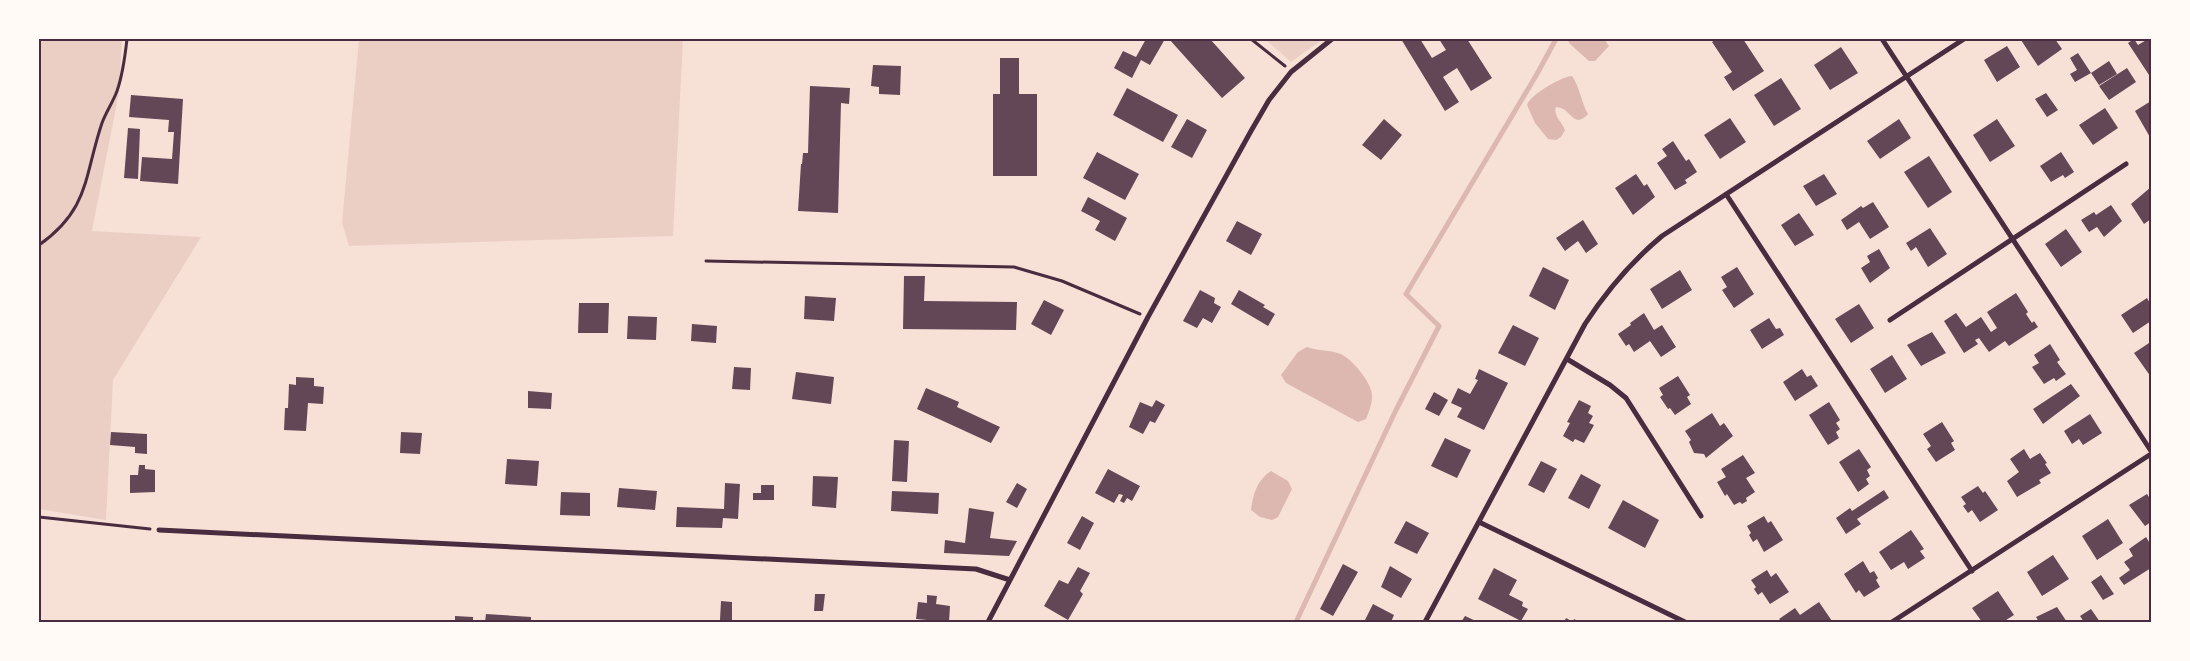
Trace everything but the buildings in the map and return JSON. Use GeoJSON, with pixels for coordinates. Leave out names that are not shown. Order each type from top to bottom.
{"type":"FeatureCollection","features":[{"type":"Feature","properties":{"kind":"street"},"geometry":{"type":"LineString","coordinates":[[988,622],[1148,317],[1251,131],[1270,100],[1291,72],[1332,39]]}},
{"type":"Feature","properties":{"kind":"street"},"geometry":{"type":"LineString","coordinates":[[1882,39],[2151,453],[1892,622]]}},
{"type":"Feature","properties":{"kind":"street"},"geometry":{"type":"LineString","coordinates":[[1425,622],[1599,302],[1638,257],[1662,236],[1964,39]]}},
{"type":"Feature","properties":{"kind":"street"},"geometry":{"type":"LineString","coordinates":[[1890,320],[2126,164]]}},
{"type":"Feature","properties":{"kind":"street"},"geometry":{"type":"LineString","coordinates":[[1726,194],[1972,571]]}},
{"type":"Feature","properties":{"kind":"street"},"geometry":{"type":"LineString","coordinates":[[1567,359],[1610,385],[1626,398],[1701,516]]}},
{"type":"Feature","properties":{"kind":"street"},"geometry":{"type":"LineString","coordinates":[[1479,522],[1684,622]]}},
{"type":"Feature","properties":{"kind":"street"},"geometry":{"type":"LineString","coordinates":[[159,530],[976,569],[1010,580]]}},
{"type":"Feature","properties":{"kind":"path"},"geometry":{"type":"LineString","coordinates":[[39,245],[64,224],[82,193],[102,122],[116,92],[124,67],[127,39]]}},
{"type":"Feature","properties":{"kind":"path"},"geometry":{"type":"LineString","coordinates":[[1251,39],[1291,72]]}},
{"type":"Feature","properties":{"kind":"path"},"geometry":{"type":"LineString","coordinates":[[706,261],[1014,267],[1062,281],[1148,317]]}},
{"type":"Feature","properties":{"kind":"path"},"geometry":{"type":"LineString","coordinates":[[39,517],[159,530]]}},
{"type":"Feature","properties":{"kind":"shaded area"},"geometry":{"type":"Polygon","coordinates":[[[39,39],[122,39],[119,92],[92,231],[201,237],[113,380],[106,520],[39,509],[39,39]]]}},
{"type":"Feature","properties":{"kind":"shaded area"},"geometry":{"type":"Polygon","coordinates":[[[359,39],[683,39],[673,236],[349,246],[342,223],[359,39]]]}},
{"type":"Feature","properties":{"kind":"shaded area"},"geometry":{"type":"Polygon","coordinates":[[[1265,39],[1323,39],[1291,62],[1265,39]]]}},
{"type":"Feature","properties":{"kind":"shaded area"},"geometry":{"type":"Polygon","coordinates":[[[1567,39],[1604,39],[1609,46],[1595,61],[1589,61],[1567,39]]]}},
{"type":"Feature","properties":{"kind":"shaded area"},"geometry":{"type":"Polygon","coordinates":[[[1572,76],[1588,114],[1579,120],[1561,108],[1556,107],[1557,116],[1565,130],[1561,137],[1556,140],[1548,139],[1535,123],[1527,105],[1534,96],[1547,87],[1561,79],[1572,76]]]}},
{"type":"Feature","properties":{"kind":"shaded area"},"geometry":{"type":"Polygon","coordinates":[[[1307,347],[1341,354],[1361,372],[1369,385],[1372,396],[1366,419],[1358,422],[1286,383],[1281,375],[1298,352],[1307,347]]]}},
{"type":"Feature","properties":{"kind":"shaded area"},"geometry":{"type":"Polygon","coordinates":[[[1271,471],[1288,481],[1292,489],[1278,517],[1272,520],[1260,517],[1251,510],[1256,488],[1271,471]]]}},
{"type":"Feature","properties":{"kind":"waterway"},"geometry":{"type":"LineString","coordinates":[[1296,622],[1395,412],[1439,326],[1406,294],[1556,39]]}}]}
